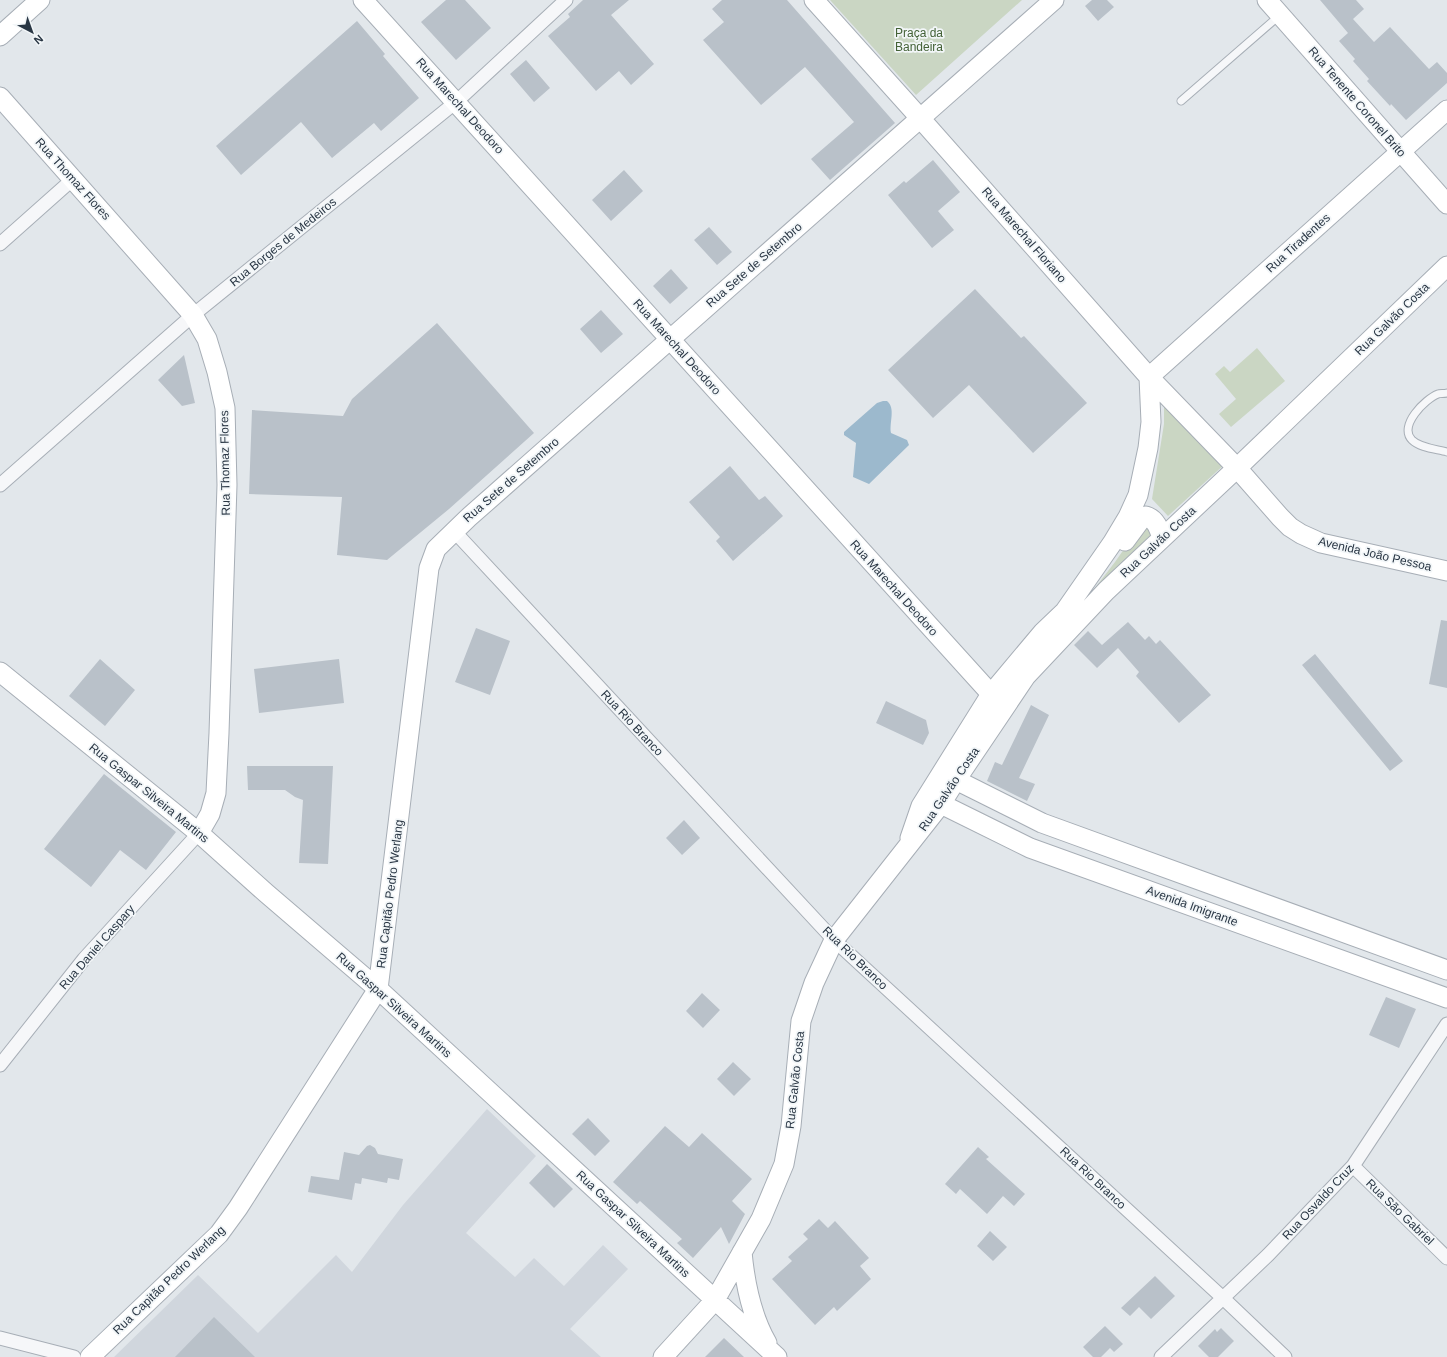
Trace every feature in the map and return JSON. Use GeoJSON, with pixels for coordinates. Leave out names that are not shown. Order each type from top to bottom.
{"type":"FeatureCollection","features":[{"type":"Feature","properties":{"kind":"street"},"geometry":{"type":"LineString","coordinates":[[0,36],[40,0]]}},
{"type":"Feature","properties":{"kind":"street","name":"Rua Marechal Deodoro"},"geometry":{"type":"LineString","coordinates":[[364,0],[990,694]]}},
{"type":"Feature","properties":{"kind":"street","name":"Rua Borges de Medeiros"},"geometry":{"type":"LineString","coordinates":[[0,485],[194,315],[456,102],[566,0]]}},
{"type":"Feature","properties":{"kind":"street","name":"Rua Marechal Floriano"},"geometry":{"type":"LineString","coordinates":[[814,0],[1149,377],[1237,468]]}},
{"type":"Feature","properties":{"kind":"street","name":"Rua Sete de Setembro"},"geometry":{"type":"LineString","coordinates":[[454,531],[1054,0]]}},
{"type":"Feature","properties":{"kind":"street","name":"Rua Tenente Coronel Brito"},"geometry":{"type":"LineString","coordinates":[[1267,0],[1447,204]]}},
{"type":"Feature","properties":{"kind":"street","name":"Rua Thomaz Flores"},"geometry":{"type":"LineString","coordinates":[[0,97],[194,315],[207,338],[217,372],[225,408],[227,485],[219,725],[216,792],[210,814],[199,833]]}},
{"type":"Feature","properties":{"kind":"street","name":"Rua Tiradentes"},"geometry":{"type":"LineString","coordinates":[[1149,377],[1447,110]]}},
{"type":"Feature","properties":{"kind":"street"},"geometry":{"type":"LineString","coordinates":[[0,244],[73,179]]}},
{"type":"Feature","properties":{"kind":"street","name":"Rua Galvão Costa"},"geometry":{"type":"LineString","coordinates":[[936,798],[956,780],[1026,676],[1106,591],[1237,468],[1447,266]]}},
{"type":"Feature","properties":{"kind":"street","name":"Rua Galvão Costa"},"geometry":{"type":"LineString","coordinates":[[662,1357],[715,1300],[761,1219],[784,1164],[790,1126],[801,1021],[814,983],[834,940],[906,851],[936,798],[990,694],[1043,632],[1065,610],[1113,542],[1128,517],[1138,495],[1145,468],[1150,428],[1149,377]]}},
{"type":"Feature","properties":{"kind":"street","name":"Avenida João Pessoa"},"geometry":{"type":"LineString","coordinates":[[1237,468],[1280,517],[1301,534],[1321,543],[1447,571]]}},
{"type":"Feature","properties":{"kind":"street"},"geometry":{"type":"LineString","coordinates":[[1138,495],[1160,512],[1165,534]]}},
{"type":"Feature","properties":{"kind":"street"},"geometry":{"type":"LineString","coordinates":[[1065,610],[1085,593],[1142,518],[1146,516],[1150,517],[1165,534]]}},
{"type":"Feature","properties":{"kind":"street","name":"Rua Rio Branco"},"geometry":{"type":"LineString","coordinates":[[454,531],[834,940],[1223,1298],[1285,1357]]}},
{"type":"Feature","properties":{"kind":"street","name":"Rua Capitão Pedro Werlang"},"geometry":{"type":"LineString","coordinates":[[90,1357],[222,1229],[238,1208],[378,989],[429,568],[436,549],[454,531]]}},
{"type":"Feature","properties":{"kind":"street","name":"Rua Gaspar Silveira Martins"},"geometry":{"type":"LineString","coordinates":[[0,672],[199,833],[266,893],[378,989],[775,1356]]}},
{"type":"Feature","properties":{"kind":"street"},"geometry":{"type":"LineString","coordinates":[[956,780],[1042,823],[1447,970]]}},
{"type":"Feature","properties":{"kind":"street","name":"Avenida Imigrante"},"geometry":{"type":"LineString","coordinates":[[936,798],[1030,848],[1447,998]]}},
{"type":"Feature","properties":{"kind":"street","name":"Rua Daniel Caspary"},"geometry":{"type":"LineString","coordinates":[[0,1065],[84,959],[199,833]]}},
{"type":"Feature","properties":{"kind":"street","name":"Rua Osvaldo Cruz"},"geometry":{"type":"LineString","coordinates":[[1161,1357],[1268,1255],[1353,1166],[1447,1024]]}},
{"type":"Feature","properties":{"kind":"street","name":"Rua São Gabriel"},"geometry":{"type":"LineString","coordinates":[[1353,1166],[1447,1258]]}},
{"type":"Feature","properties":{"kind":"street","name":"Rua Gaspar Silveira Martins"},"geometry":{"type":"LineString","coordinates":[[742,1252],[744,1275],[752,1309],[763,1336],[775,1356]]}},
{"type":"Feature","properties":{"kind":"street"},"geometry":{"type":"LineString","coordinates":[[0,1338],[74,1357]]}},
{"type":"Feature","properties":{"kind":"lane"},"geometry":{"type":"LineString","coordinates":[[1181,101],[1280,15]]}},
{"type":"Feature","properties":{"kind":"lane"},"geometry":{"type":"LineString","coordinates":[[1447,393],[1438,394],[1420,406],[1408,425],[1408,433],[1411,440],[1420,445],[1447,452]]}},
{"type":"Feature","properties":{"kind":"shaded area"},"geometry":{"type":"Polygon","coordinates":[[[487,1109],[536,1156],[466,1233],[515,1277],[534,1258],[564,1286],[603,1245],[628,1269],[570,1329],[601,1357],[114,1357],[198,1275],[258,1333],[336,1255],[352,1272],[403,1205],[487,1109]]]}},
{"type":"Feature","properties":{"kind":"green space","name":"Praça da Bandeira"},"geometry":{"type":"Polygon","coordinates":[[[830,0],[1022,0],[916,95],[830,0]]]}},
{"type":"Feature","properties":{"kind":"green space"},"geometry":{"type":"Polygon","coordinates":[[[1257,348],[1285,381],[1231,427],[1219,414],[1236,399],[1215,374],[1224,366],[1230,372],[1257,348]]]}},
{"type":"Feature","properties":{"kind":"green space"},"geometry":{"type":"Polygon","coordinates":[[[1164,394],[1226,463],[1168,516],[1152,499],[1164,424],[1164,394]]]}},
{"type":"Feature","properties":{"kind":"green space"},"geometry":{"type":"Polygon","coordinates":[[[1147,525],[1156,531],[1088,597],[1136,532],[1147,525]]]}},
{"type":"Feature","properties":{"kind":"water"},"geometry":{"type":"Polygon","coordinates":[[[887,401],[890,404],[892,412],[891,433],[907,440],[909,445],[869,484],[853,477],[856,443],[844,435],[844,432],[877,403],[887,401]]]}},
{"type":"Feature","properties":{"kind":"building"},"geometry":{"type":"Polygon","coordinates":[[[446,0],[465,0],[491,28],[456,60],[421,22],[446,0]]]}},
{"type":"Feature","properties":{"kind":"building"},"geometry":{"type":"Polygon","coordinates":[[[583,0],[629,0],[611,15],[654,64],[631,85],[619,71],[596,91],[548,36],[570,17],[568,14],[583,0]]]}},
{"type":"Feature","properties":{"kind":"building"},"geometry":{"type":"Polygon","coordinates":[[[722,0],[787,0],[895,123],[830,180],[811,159],[854,122],[805,67],[761,105],[703,40],[724,22],[712,9],[722,0]]]}},
{"type":"Feature","properties":{"kind":"building"},"geometry":{"type":"Polygon","coordinates":[[[1092,0],[1107,0],[1114,7],[1098,21],[1085,6],[1092,0]]]}},
{"type":"Feature","properties":{"kind":"building"},"geometry":{"type":"Polygon","coordinates":[[[1320,0],[1356,0],[1364,9],[1353,19],[1374,42],[1390,27],[1429,69],[1437,62],[1447,73],[1447,83],[1406,120],[1391,104],[1390,106],[1367,81],[1369,79],[1353,61],[1355,59],[1339,41],[1348,33],[1320,0]]]}},
{"type":"Feature","properties":{"kind":"building"},"geometry":{"type":"Polygon","coordinates":[[[357,21],[385,54],[383,56],[419,98],[381,131],[374,123],[332,158],[301,122],[241,175],[216,146],[357,21]]]}},
{"type":"Feature","properties":{"kind":"building"},"geometry":{"type":"Polygon","coordinates":[[[526,60],[550,88],[534,102],[510,74],[526,60]]]}},
{"type":"Feature","properties":{"kind":"building"},"geometry":{"type":"Polygon","coordinates":[[[933,160],[960,192],[938,211],[954,230],[932,248],[888,195],[904,181],[906,183],[933,160]]]}},
{"type":"Feature","properties":{"kind":"building"},"geometry":{"type":"Polygon","coordinates":[[[624,170],[643,191],[611,221],[592,200],[624,170]]]}},
{"type":"Feature","properties":{"kind":"building"},"geometry":{"type":"Polygon","coordinates":[[[709,227],[732,252],[717,265],[694,240],[709,227]]]}},
{"type":"Feature","properties":{"kind":"building"},"geometry":{"type":"Polygon","coordinates":[[[671,269],[688,288],[670,304],[653,286],[671,269]]]}},
{"type":"Feature","properties":{"kind":"building"},"geometry":{"type":"Polygon","coordinates":[[[975,289],[1021,338],[1024,336],[1087,403],[1033,453],[969,385],[933,418],[888,370],[975,289]]]}},
{"type":"Feature","properties":{"kind":"building"},"geometry":{"type":"Polygon","coordinates":[[[601,310],[623,334],[601,353],[580,329],[601,310]]]}},
{"type":"Feature","properties":{"kind":"building"},"geometry":{"type":"Polygon","coordinates":[[[437,323],[534,433],[449,509],[387,560],[337,555],[342,497],[249,494],[252,410],[343,416],[352,399],[437,323]]]}},
{"type":"Feature","properties":{"kind":"building"},"geometry":{"type":"Polygon","coordinates":[[[184,355],[195,403],[182,406],[158,380],[184,355]]]}},
{"type":"Feature","properties":{"kind":"building"},"geometry":{"type":"Polygon","coordinates":[[[730,466],[759,500],[765,496],[783,516],[733,561],[716,541],[720,537],[689,502],[730,466]]]}},
{"type":"Feature","properties":{"kind":"building"},"geometry":{"type":"Polygon","coordinates":[[[1441,620],[1447,621],[1447,688],[1429,684],[1441,620]]]}},
{"type":"Feature","properties":{"kind":"building"},"geometry":{"type":"Polygon","coordinates":[[[1128,622],[1145,640],[1149,636],[1156,644],[1160,640],[1211,695],[1179,723],[1136,676],[1139,672],[1118,648],[1097,668],[1074,645],[1088,631],[1102,645],[1128,622]]]}},
{"type":"Feature","properties":{"kind":"building"},"geometry":{"type":"Polygon","coordinates":[[[476,628],[510,641],[490,695],[455,682],[476,628]]]}},
{"type":"Feature","properties":{"kind":"building"},"geometry":{"type":"Polygon","coordinates":[[[1315,654],[1403,761],[1390,771],[1302,665],[1315,654]]]}},
{"type":"Feature","properties":{"kind":"building"},"geometry":{"type":"Polygon","coordinates":[[[100,659],[135,690],[105,726],[69,696],[100,659]]]}},
{"type":"Feature","properties":{"kind":"building"},"geometry":{"type":"Polygon","coordinates":[[[339,659],[344,703],[259,713],[254,669],[339,659]]]}},
{"type":"Feature","properties":{"kind":"building"},"geometry":{"type":"Polygon","coordinates":[[[886,701],[926,720],[929,733],[923,745],[876,723],[886,701]]]}},
{"type":"Feature","properties":{"kind":"building"},"geometry":{"type":"Polygon","coordinates":[[[1031,705],[1049,715],[1019,778],[1035,784],[1027,801],[987,781],[995,762],[1002,765],[1031,705]]]}},
{"type":"Feature","properties":{"kind":"building"},"geometry":{"type":"Polygon","coordinates":[[[247,766],[333,766],[328,864],[299,863],[303,800],[295,797],[285,790],[248,790],[247,766]]]}},
{"type":"Feature","properties":{"kind":"building"},"geometry":{"type":"Polygon","coordinates":[[[104,774],[176,832],[146,870],[120,850],[91,887],[44,849],[104,774]]]}},
{"type":"Feature","properties":{"kind":"building"},"geometry":{"type":"Polygon","coordinates":[[[684,820],[700,838],[682,855],[666,838],[684,820]]]}},
{"type":"Feature","properties":{"kind":"building"},"geometry":{"type":"Polygon","coordinates":[[[702,993],[720,1010],[703,1028],[686,1011],[702,993]]]}},
{"type":"Feature","properties":{"kind":"building"},"geometry":{"type":"Polygon","coordinates":[[[1386,997],[1416,1009],[1399,1048],[1369,1035],[1386,997]]]}},
{"type":"Feature","properties":{"kind":"building"},"geometry":{"type":"Polygon","coordinates":[[[733,1062],[751,1079],[734,1096],[717,1079],[733,1062]]]}},
{"type":"Feature","properties":{"kind":"building"},"geometry":{"type":"Polygon","coordinates":[[[588,1118],[610,1141],[595,1156],[572,1134],[588,1118]]]}},
{"type":"Feature","properties":{"kind":"building"},"geometry":{"type":"Polygon","coordinates":[[[665,1126],[689,1147],[702,1133],[752,1179],[732,1201],[745,1214],[729,1244],[721,1227],[693,1258],[677,1243],[682,1239],[640,1201],[637,1204],[613,1182],[665,1126]]]}},
{"type":"Feature","properties":{"kind":"building"},"geometry":{"type":"Polygon","coordinates":[[[370,1145],[375,1148],[378,1154],[403,1159],[399,1180],[388,1178],[387,1183],[362,1178],[361,1184],[355,1183],[352,1200],[308,1192],[311,1176],[339,1180],[344,1152],[359,1155],[367,1146],[370,1145]]]}},
{"type":"Feature","properties":{"kind":"building"},"geometry":{"type":"Polygon","coordinates":[[[978,1147],[989,1157],[986,1159],[1025,1194],[1014,1206],[1003,1196],[987,1214],[960,1189],[956,1194],[945,1184],[978,1147]]]}},
{"type":"Feature","properties":{"kind":"building"},"geometry":{"type":"Polygon","coordinates":[[[547,1164],[573,1189],[554,1208],[529,1183],[547,1164]]]}},
{"type":"Feature","properties":{"kind":"building"},"geometry":{"type":"Polygon","coordinates":[[[819,1219],[828,1228],[835,1221],[869,1258],[860,1266],[871,1279],[837,1311],[834,1307],[815,1325],[772,1279],[792,1261],[788,1257],[808,1239],[803,1234],[819,1219]]]}},
{"type":"Feature","properties":{"kind":"building"},"geometry":{"type":"Polygon","coordinates":[[[990,1231],[1007,1247],[993,1261],[977,1246],[990,1231]]]}},
{"type":"Feature","properties":{"kind":"building"},"geometry":{"type":"Polygon","coordinates":[[[1155,1276],[1175,1296],[1151,1319],[1139,1307],[1130,1316],[1121,1308],[1155,1276]]]}},
{"type":"Feature","properties":{"kind":"building"},"geometry":{"type":"Polygon","coordinates":[[[214,1317],[255,1357],[175,1357],[214,1317]]]}},
{"type":"Feature","properties":{"kind":"building"},"geometry":{"type":"Polygon","coordinates":[[[1105,1326],[1123,1344],[1114,1352],[1110,1348],[1101,1357],[1093,1357],[1083,1347],[1105,1326]]]}},
{"type":"Feature","properties":{"kind":"building"},"geometry":{"type":"Polygon","coordinates":[[[1221,1328],[1234,1341],[1218,1357],[1209,1357],[1198,1346],[1215,1329],[1217,1332],[1221,1328]]]}},
{"type":"Feature","properties":{"kind":"building"},"geometry":{"type":"Polygon","coordinates":[[[724,1338],[744,1357],[705,1357],[724,1338]]]}}]}
